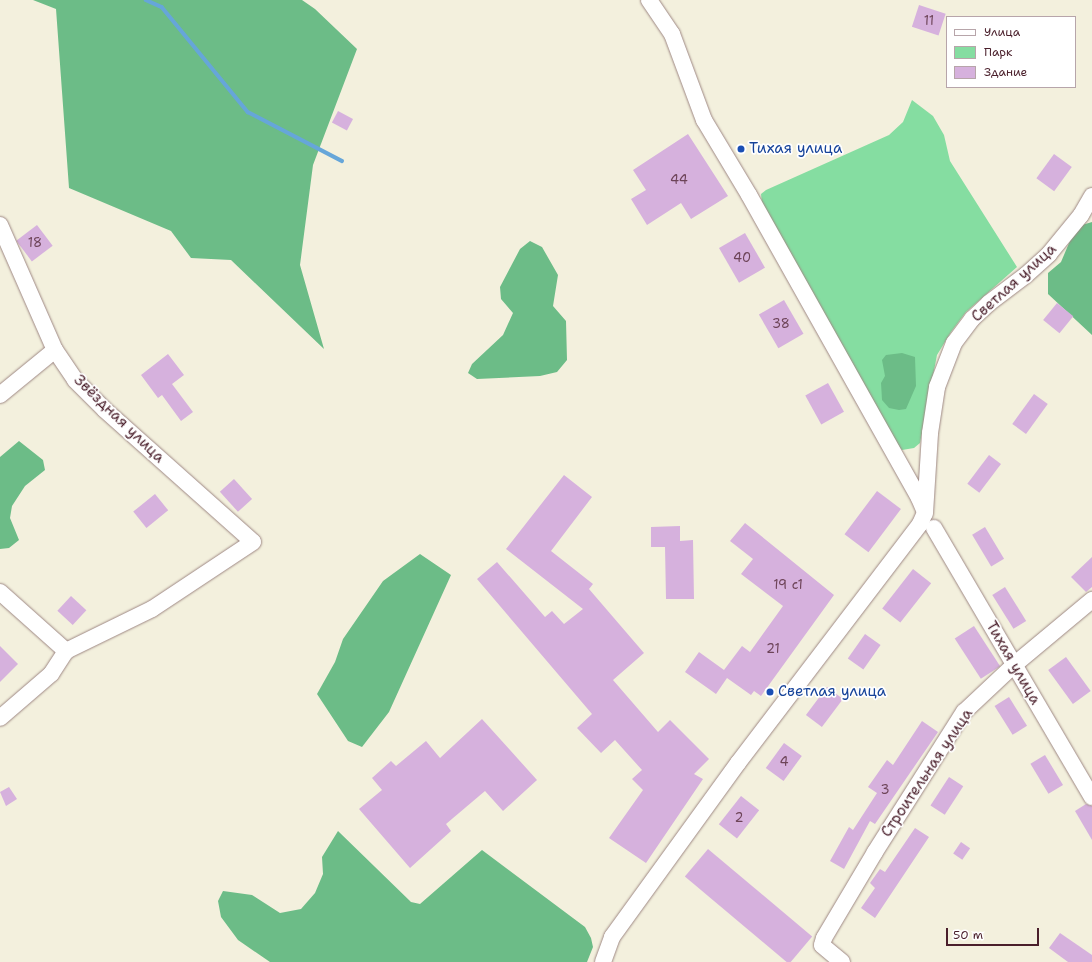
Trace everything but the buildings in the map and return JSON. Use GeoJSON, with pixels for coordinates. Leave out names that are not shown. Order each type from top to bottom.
{"type":"FeatureCollection","features":[{"type":"Feature","properties":{"kind":"street"},"geometry":{"type":"LineString","coordinates":[[649,0],[672,34],[684,64],[686,76],[704,120],[919,498],[925,513]]}},
{"type":"Feature","properties":{"kind":"street","name":"Светлая улица"},"geometry":{"type":"LineString","coordinates":[[603,962],[612,937],[779,708],[914,535],[925,513],[930,433],[937,387],[954,343],[972,319],[989,303],[1026,275],[1049,254],[1081,215],[1092,196]]}},
{"type":"Feature","properties":{"kind":"street","name":"Звёздная улица"},"geometry":{"type":"LineString","coordinates":[[0,225],[55,350],[75,380],[105,410],[253,542],[152,609],[66,651]]}},
{"type":"Feature","properties":{"kind":"street"},"geometry":{"type":"LineString","coordinates":[[0,395],[55,350]]}},
{"type":"Feature","properties":{"kind":"street","name":"Тихая улица"},"geometry":{"type":"LineString","coordinates":[[934,528],[1092,797]]}},
{"type":"Feature","properties":{"kind":"street"},"geometry":{"type":"LineString","coordinates":[[0,592],[66,651],[51,674],[0,718]]}},
{"type":"Feature","properties":{"kind":"street","name":"Строительная улица"},"geometry":{"type":"LineString","coordinates":[[842,962],[822,945],[824,938],[875,852],[964,712],[1014,665],[1092,600]]}},
{"type":"Feature","properties":{"kind":"street"},"geometry":{"type":"LineString","coordinates":[[596,962],[612,937]]}},
{"type":"Feature","properties":{"kind":"green space"},"geometry":{"type":"Polygon","coordinates":[[[33,0],[302,0],[315,9],[357,49],[313,165],[300,265],[324,349],[231,260],[191,258],[171,231],[69,188],[56,9],[33,0]]]}},
{"type":"Feature","properties":{"kind":"green space"},"geometry":{"type":"Polygon","coordinates":[[[912,100],[933,116],[944,135],[950,161],[1017,267],[966,312],[951,332],[937,355],[920,443],[914,448],[902,450],[897,446],[762,204],[761,194],[766,190],[889,135],[903,122],[912,100]]]}},
{"type":"Feature","properties":{"kind":"green space"},"geometry":{"type":"Polygon","coordinates":[[[1092,222],[1092,335],[1048,294],[1048,273],[1061,262],[1072,236],[1082,225],[1092,222]]]}},
{"type":"Feature","properties":{"kind":"green space"},"geometry":{"type":"Polygon","coordinates":[[[530,241],[542,247],[558,275],[553,306],[566,321],[567,360],[557,372],[540,376],[477,379],[468,373],[472,364],[503,335],[513,313],[501,299],[500,287],[520,249],[530,241]]]}},
{"type":"Feature","properties":{"kind":"green space"},"geometry":{"type":"Polygon","coordinates":[[[902,353],[915,357],[916,386],[906,409],[899,410],[889,408],[882,400],[881,383],[885,376],[882,360],[886,355],[902,353]]]}},
{"type":"Feature","properties":{"kind":"green space"},"geometry":{"type":"Polygon","coordinates":[[[19,441],[43,460],[45,470],[25,486],[12,506],[10,518],[19,540],[9,548],[0,549],[0,457],[19,441]]]}},
{"type":"Feature","properties":{"kind":"green space"},"geometry":{"type":"Polygon","coordinates":[[[420,554],[451,575],[389,712],[362,747],[348,741],[317,694],[335,662],[343,639],[383,581],[420,554]]]}},
{"type":"Feature","properties":{"kind":"green space"},"geometry":{"type":"Polygon","coordinates":[[[338,831],[411,902],[420,904],[482,850],[585,927],[591,938],[593,947],[587,962],[270,962],[238,940],[221,917],[218,901],[223,891],[252,895],[280,913],[301,909],[315,893],[323,874],[322,857],[338,831]]]}},
{"type":"Feature","properties":{"kind":"waterway"},"geometry":{"type":"LineString","coordinates":[[146,0],[162,7],[248,112],[342,161]]}},
{"type":"Feature","properties":{"kind":"place","name":"Тихая улица"},"geometry":{"type":"Point","coordinates":[741,149]}},
{"type":"Feature","properties":{"kind":"place","name":"Светлая улица"},"geometry":{"type":"Point","coordinates":[770,692]}}]}
